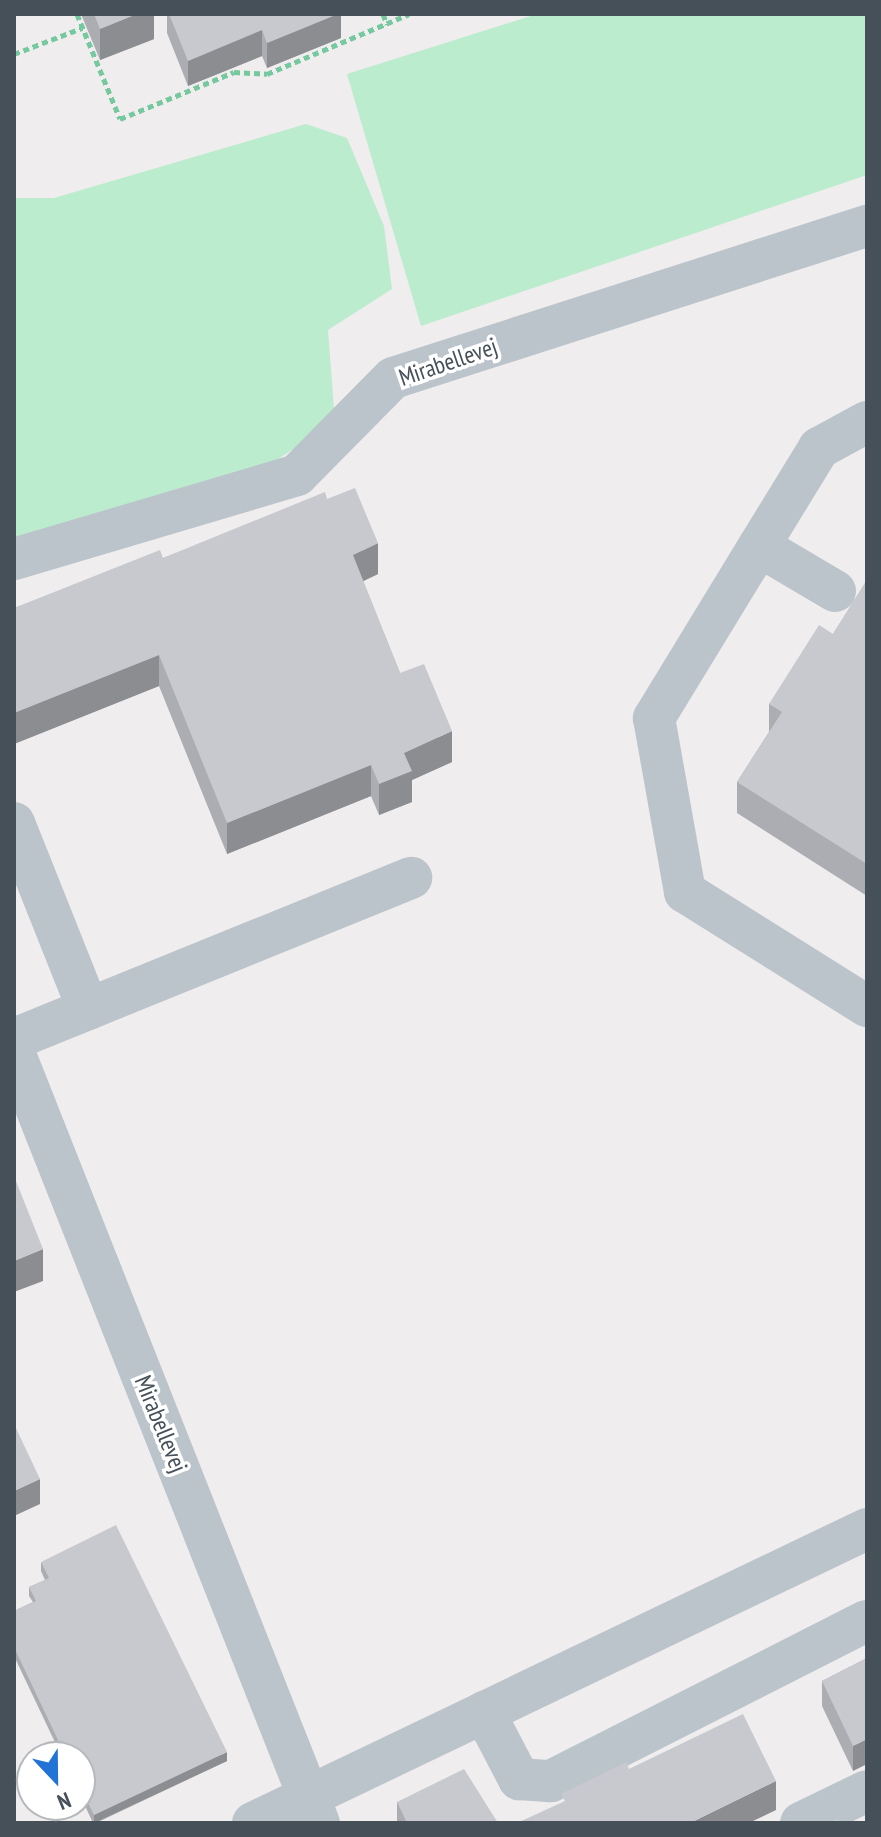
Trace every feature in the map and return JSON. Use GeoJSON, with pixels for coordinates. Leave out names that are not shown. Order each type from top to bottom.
{"type":"FeatureCollection","features":[{"type":"Feature","properties":{"kind":"street","name":"Mirabellevej"},"geometry":{"type":"LineString","coordinates":[[14,559],[297,475],[393,378],[867,226]]}},
{"type":"Feature","properties":{"kind":"street"},"geometry":{"type":"LineString","coordinates":[[867,422],[819,448],[654,718],[685,892],[867,1006]]}},
{"type":"Feature","properties":{"kind":"street"},"geometry":{"type":"LineString","coordinates":[[759,546],[835,591]]}},
{"type":"Feature","properties":{"kind":"street"},"geometry":{"type":"LineString","coordinates":[[14,823],[88,1009]]}},
{"type":"Feature","properties":{"kind":"street"},"geometry":{"type":"LineString","coordinates":[[14,1039],[411,878]]}},
{"type":"Feature","properties":{"kind":"street","name":"Mirabellevej"},"geometry":{"type":"LineString","coordinates":[[14,1052],[314,1810]]}},
{"type":"Feature","properties":{"kind":"street"},"geometry":{"type":"LineString","coordinates":[[253,1823],[314,1810],[484,1712],[864,1537]]}},
{"type":"Feature","properties":{"kind":"street"},"geometry":{"type":"LineString","coordinates":[[484,1712],[519,1779],[551,1781],[867,1621]]}},
{"type":"Feature","properties":{"kind":"street"},"geometry":{"type":"LineString","coordinates":[[801,1823],[867,1791]]}},
{"type":"Feature","properties":{"kind":"path"},"geometry":{"type":"LineString","coordinates":[[77,14],[120,119],[234,72],[267,74],[409,14]]}},
{"type":"Feature","properties":{"kind":"path"},"geometry":{"type":"LineString","coordinates":[[383,14],[387,24]]}},
{"type":"Feature","properties":{"kind":"path"},"geometry":{"type":"LineString","coordinates":[[14,54],[82,28]]}},
{"type":"Feature","properties":{"kind":"green space"},"geometry":{"type":"Polygon","coordinates":[[[537,14],[867,14],[867,175],[421,326],[347,74],[537,14]]]}},
{"type":"Feature","properties":{"kind":"green space"},"geometry":{"type":"Polygon","coordinates":[[[306,124],[347,138],[384,226],[392,289],[328,330],[335,422],[255,474],[14,545],[14,198],[54,198],[306,124]]]}},
{"type":"Feature","properties":{"kind":"building"},"geometry":{"type":"Polygon","coordinates":[[[94,14],[137,14],[100,29],[94,14]]]}},
{"type":"Feature","properties":{"kind":"building"},"geometry":{"type":"Polygon","coordinates":[[[169,14],[338,14],[267,43],[262,30],[188,61],[169,14]]]}},
{"type":"Feature","properties":{"kind":"building"},"geometry":{"type":"Polygon","coordinates":[[[355,488],[378,543],[353,555],[400,673],[424,664],[452,731],[404,753],[412,771],[379,784],[371,765],[227,823],[159,655],[14,713],[14,608],[160,550],[163,558],[325,492],[327,499],[355,488]]]}},
{"type":"Feature","properties":{"kind":"building"},"geometry":{"type":"Polygon","coordinates":[[[867,580],[867,864],[737,782],[782,712],[769,704],[819,625],[833,634],[867,580]]]}},
{"type":"Feature","properties":{"kind":"building"},"geometry":{"type":"Polygon","coordinates":[[[14,1176],[43,1249],[14,1261],[14,1176]]]}},
{"type":"Feature","properties":{"kind":"building"},"geometry":{"type":"Polygon","coordinates":[[[14,1424],[40,1479],[14,1491],[14,1424]]]}},
{"type":"Feature","properties":{"kind":"building"},"geometry":{"type":"Polygon","coordinates":[[[116,1525],[227,1752],[96,1814],[96,1741],[58,1741],[14,1647],[14,1611],[36,1601],[29,1587],[49,1578],[41,1562],[116,1525]]]}},
{"type":"Feature","properties":{"kind":"building"},"geometry":{"type":"Polygon","coordinates":[[[867,1658],[867,1739],[853,1746],[822,1681],[867,1658]]]}},
{"type":"Feature","properties":{"kind":"building"},"geometry":{"type":"Polygon","coordinates":[[[743,1714],[776,1781],[690,1823],[517,1823],[565,1801],[561,1794],[626,1762],[629,1769],[743,1714]]]}},
{"type":"Feature","properties":{"kind":"building"},"geometry":{"type":"Polygon","coordinates":[[[464,1769],[498,1823],[407,1823],[397,1802],[464,1769]]]}}]}
